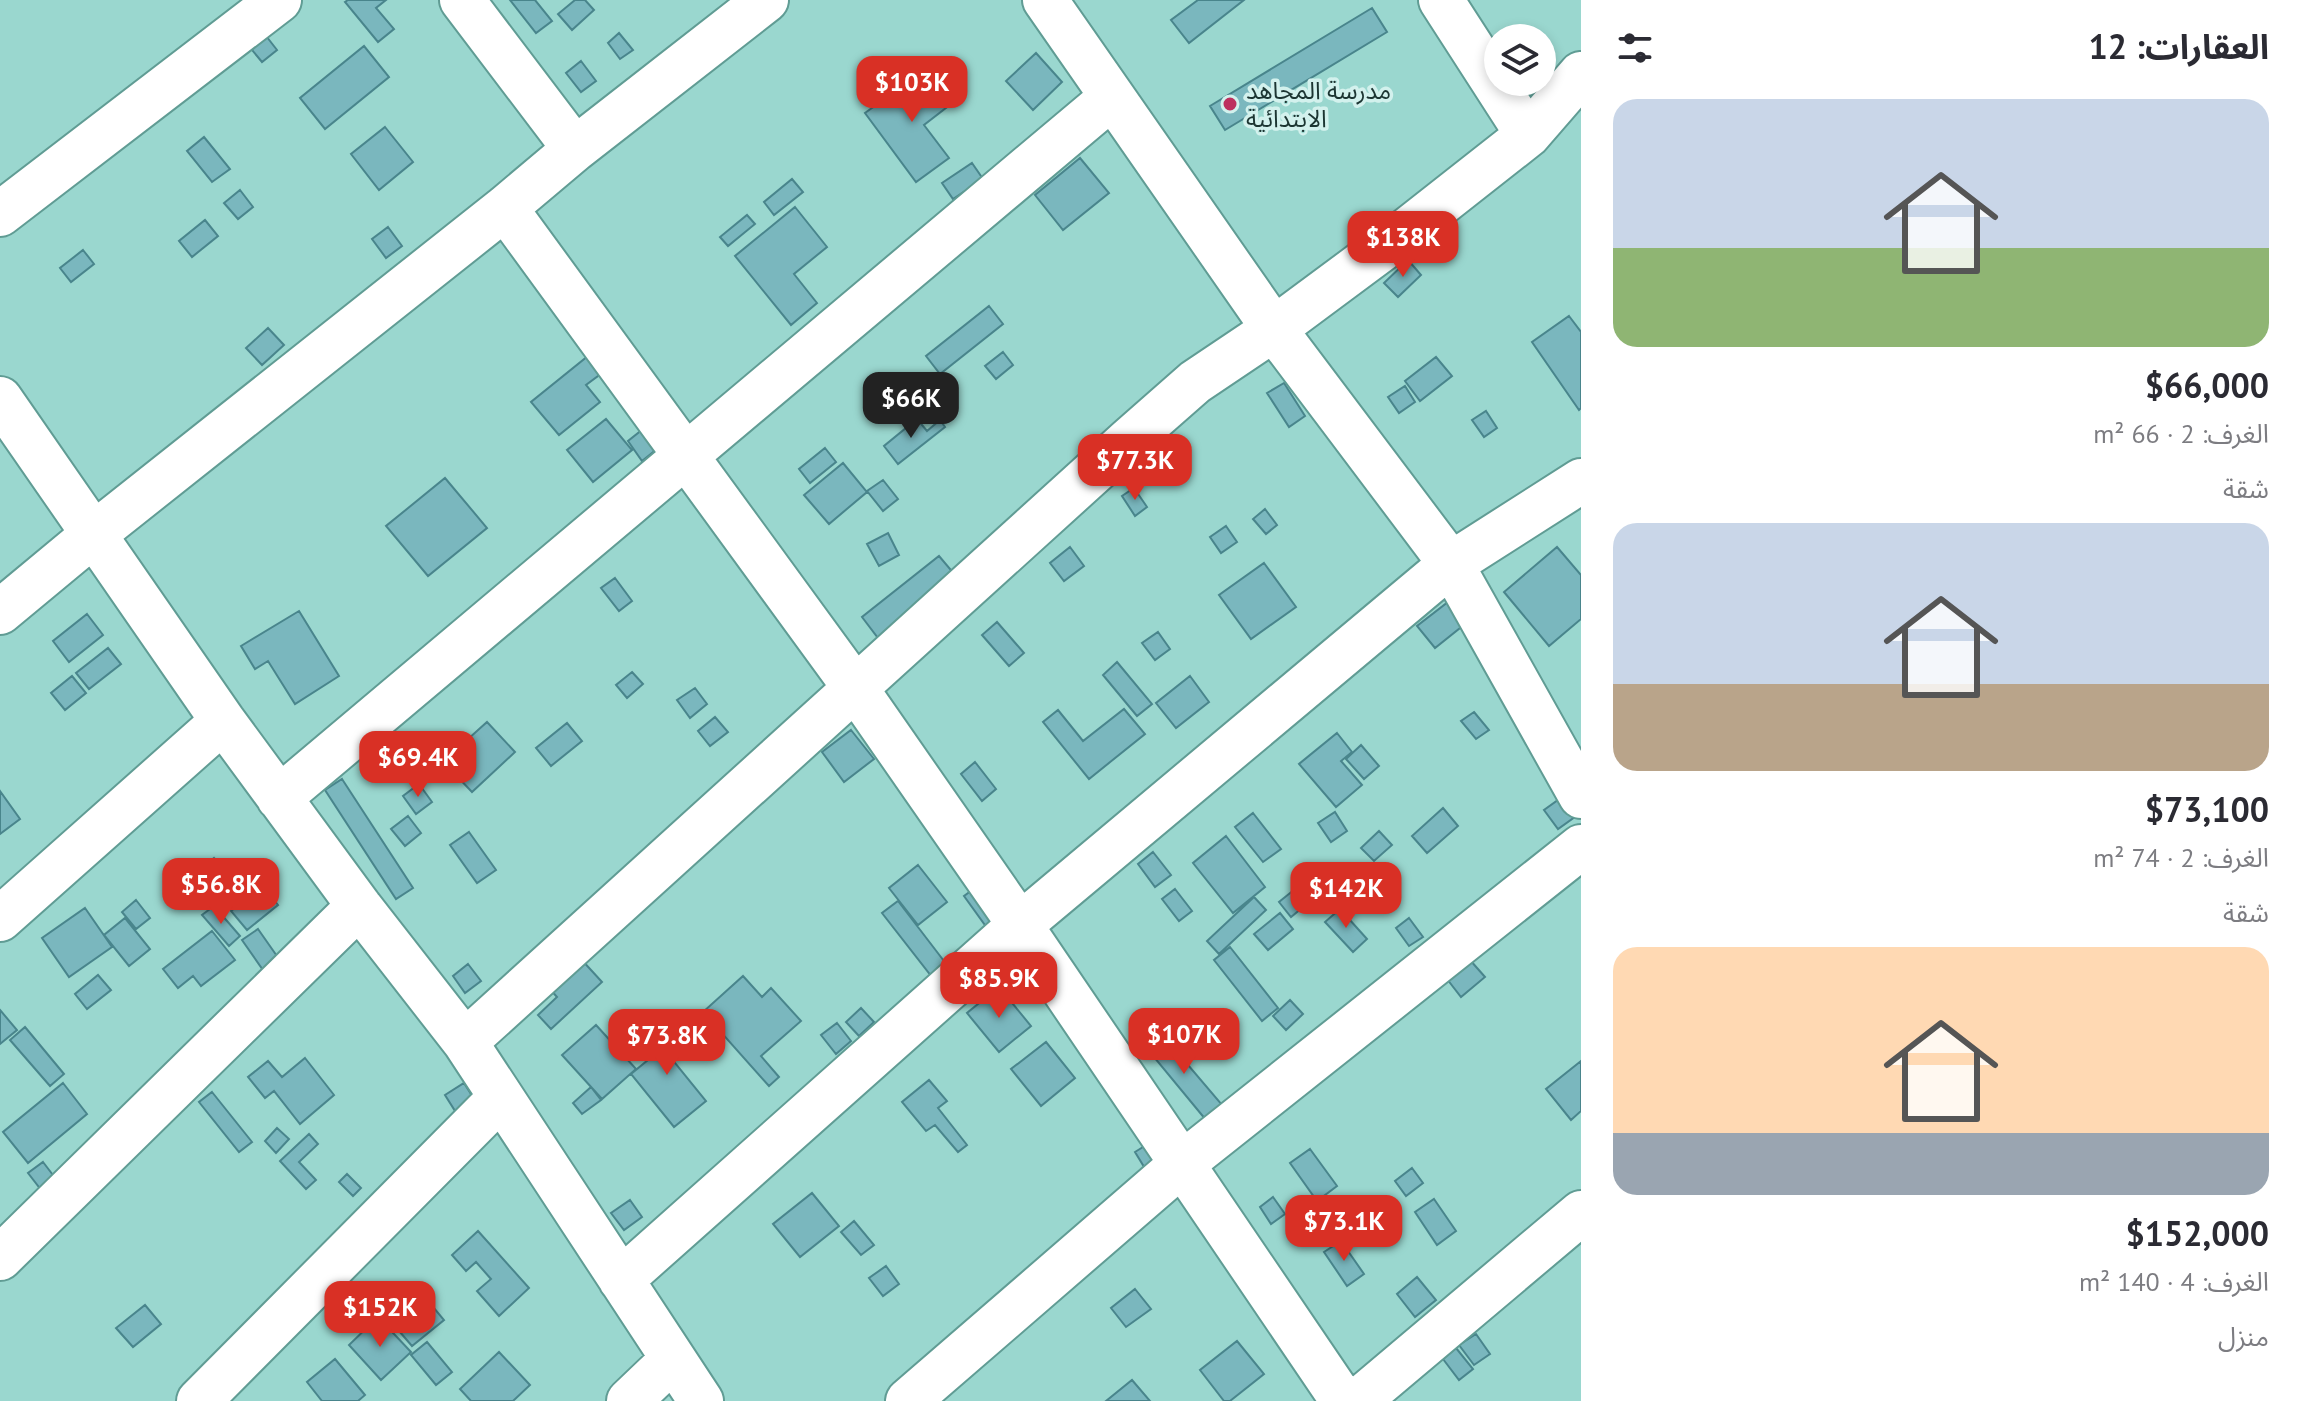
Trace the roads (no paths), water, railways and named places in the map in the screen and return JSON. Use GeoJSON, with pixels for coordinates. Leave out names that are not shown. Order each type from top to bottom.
{"type":"FeatureCollection","features":[{"type":"Feature","properties":{"kind":"street"},"geometry":{"type":"LineString","coordinates":[[0,214],[279,0]]}},
{"type":"Feature","properties":{"kind":"street"},"geometry":{"type":"LineString","coordinates":[[462,0],[575,149]]}},
{"type":"Feature","properties":{"kind":"street"},"geometry":{"type":"LineString","coordinates":[[0,612],[575,149],[766,0]]}},
{"type":"Feature","properties":{"kind":"street"},"geometry":{"type":"LineString","coordinates":[[1045,0],[1274,329],[1451,564],[1581,796]]}},
{"type":"Feature","properties":{"kind":"street"},"geometry":{"type":"LineString","coordinates":[[1441,0],[1528,135]]}},
{"type":"Feature","properties":{"kind":"street"},"geometry":{"type":"LineString","coordinates":[[465,1042],[1195,382],[1274,329],[1528,135],[1581,74]]}},
{"type":"Feature","properties":{"kind":"street"},"geometry":{"type":"LineString","coordinates":[[279,798],[1112,97]]}},
{"type":"Feature","properties":{"kind":"street"},"geometry":{"type":"LineString","coordinates":[[505,208],[856,689],[1343,1401]]}},
{"type":"Feature","properties":{"kind":"street"},"geometry":{"type":"LineString","coordinates":[[0,399],[223,721],[359,906],[465,1042],[701,1401]]}},
{"type":"Feature","properties":{"kind":"street"},"geometry":{"type":"LineString","coordinates":[[621,1280],[1020,925],[1451,564],[1581,481]]}},
{"type":"Feature","properties":{"kind":"street"},"geometry":{"type":"LineString","coordinates":[[0,919],[223,721]]}},
{"type":"Feature","properties":{"kind":"street"},"geometry":{"type":"LineString","coordinates":[[908,1401],[1183,1163],[1581,847]]}},
{"type":"Feature","properties":{"kind":"street"},"geometry":{"type":"LineString","coordinates":[[0,1258],[359,906]]}},
{"type":"Feature","properties":{"kind":"street"},"geometry":{"type":"LineString","coordinates":[[199,1401],[501,1097]]}},
{"type":"Feature","properties":{"kind":"street"},"geometry":{"type":"LineString","coordinates":[[1358,1401],[1581,1213]]}},
{"type":"Feature","properties":{"kind":"street"},"geometry":{"type":"LineString","coordinates":[[629,1401],[673,1359]]}},
{"type":"Feature","properties":{"kind":"place","name":"مدرسة المجاهد الابتدائية"},"geometry":{"type":"Point","coordinates":[1230,104]}}]}
